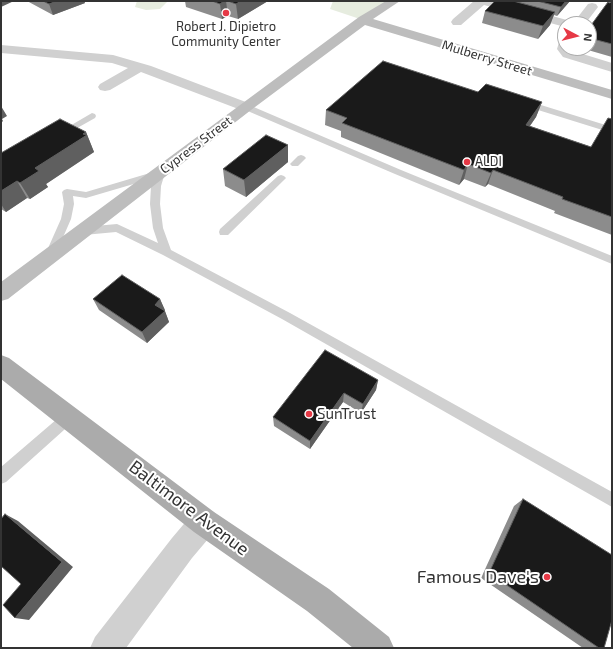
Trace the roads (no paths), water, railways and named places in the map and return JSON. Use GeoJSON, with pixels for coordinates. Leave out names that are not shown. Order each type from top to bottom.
{"type":"FeatureCollection","features":[{"type":"Feature","properties":{"kind":"main road","name":"Baltimore Avenue"},"geometry":{"type":"LineString","coordinates":[[1,365],[69,416],[204,522],[318,600],[378,648]]}},
{"type":"Feature","properties":{"kind":"street","name":"Cypress Street"},"geometry":{"type":"LineString","coordinates":[[1,293],[363,20],[394,1]]}},
{"type":"Feature","properties":{"kind":"street"},"geometry":{"type":"LineString","coordinates":[[457,22],[483,1],[557,21]]}},
{"type":"Feature","properties":{"kind":"street"},"geometry":{"type":"LineString","coordinates":[[585,16],[594,4]]}},
{"type":"Feature","properties":{"kind":"street","name":"Mulberry Street"},"geometry":{"type":"LineString","coordinates":[[363,20],[611,93]]}},
{"type":"Feature","properties":{"kind":"street"},"geometry":{"type":"LineString","coordinates":[[1,49],[100,57],[139,67],[246,107]]}},
{"type":"Feature","properties":{"kind":"street"},"geometry":{"type":"LineString","coordinates":[[574,56],[612,68]]}},
{"type":"Feature","properties":{"kind":"street"},"geometry":{"type":"LineString","coordinates":[[105,87],[139,67]]}},
{"type":"Feature","properties":{"kind":"street"},"geometry":{"type":"LineString","coordinates":[[106,648],[182,548],[204,522]]}},
{"type":"Feature","properties":{"kind":"lane"},"geometry":{"type":"LineString","coordinates":[[516,101],[612,130]]}},
{"type":"Feature","properties":{"kind":"lane"},"geometry":{"type":"LineString","coordinates":[[246,107],[612,260]]}},
{"type":"Feature","properties":{"kind":"lane"},"geometry":{"type":"LineString","coordinates":[[54,137],[92,116]]}},
{"type":"Feature","properties":{"kind":"lane"},"geometry":{"type":"LineString","coordinates":[[49,256],[66,219],[69,204],[62,190],[86,195],[160,173]]}},
{"type":"Feature","properties":{"kind":"lane"},"geometry":{"type":"LineString","coordinates":[[160,173],[156,186],[155,204],[158,228],[167,252]]}},
{"type":"Feature","properties":{"kind":"lane"},"geometry":{"type":"LineString","coordinates":[[224,232],[281,178]]}},
{"type":"Feature","properties":{"kind":"lane"},"geometry":{"type":"LineString","coordinates":[[84,231],[117,228],[167,252],[292,319],[612,500]]}},
{"type":"Feature","properties":{"kind":"lane"},"geometry":{"type":"LineString","coordinates":[[1,477],[69,416]]}},
{"type":"Feature","properties":{"kind":"place","name":"Robert J. Dipietro Community Center"},"geometry":{"type":"Point","coordinates":[226,13]}},
{"type":"Feature","properties":{"kind":"place","name":"ALDI"},"geometry":{"type":"Point","coordinates":[467,162]}},
{"type":"Feature","properties":{"kind":"place","name":"SunTrust"},"geometry":{"type":"Point","coordinates":[309,414]}},
{"type":"Feature","properties":{"kind":"place","name":"Famous Dave's"},"geometry":{"type":"Point","coordinates":[547,577]}}]}
